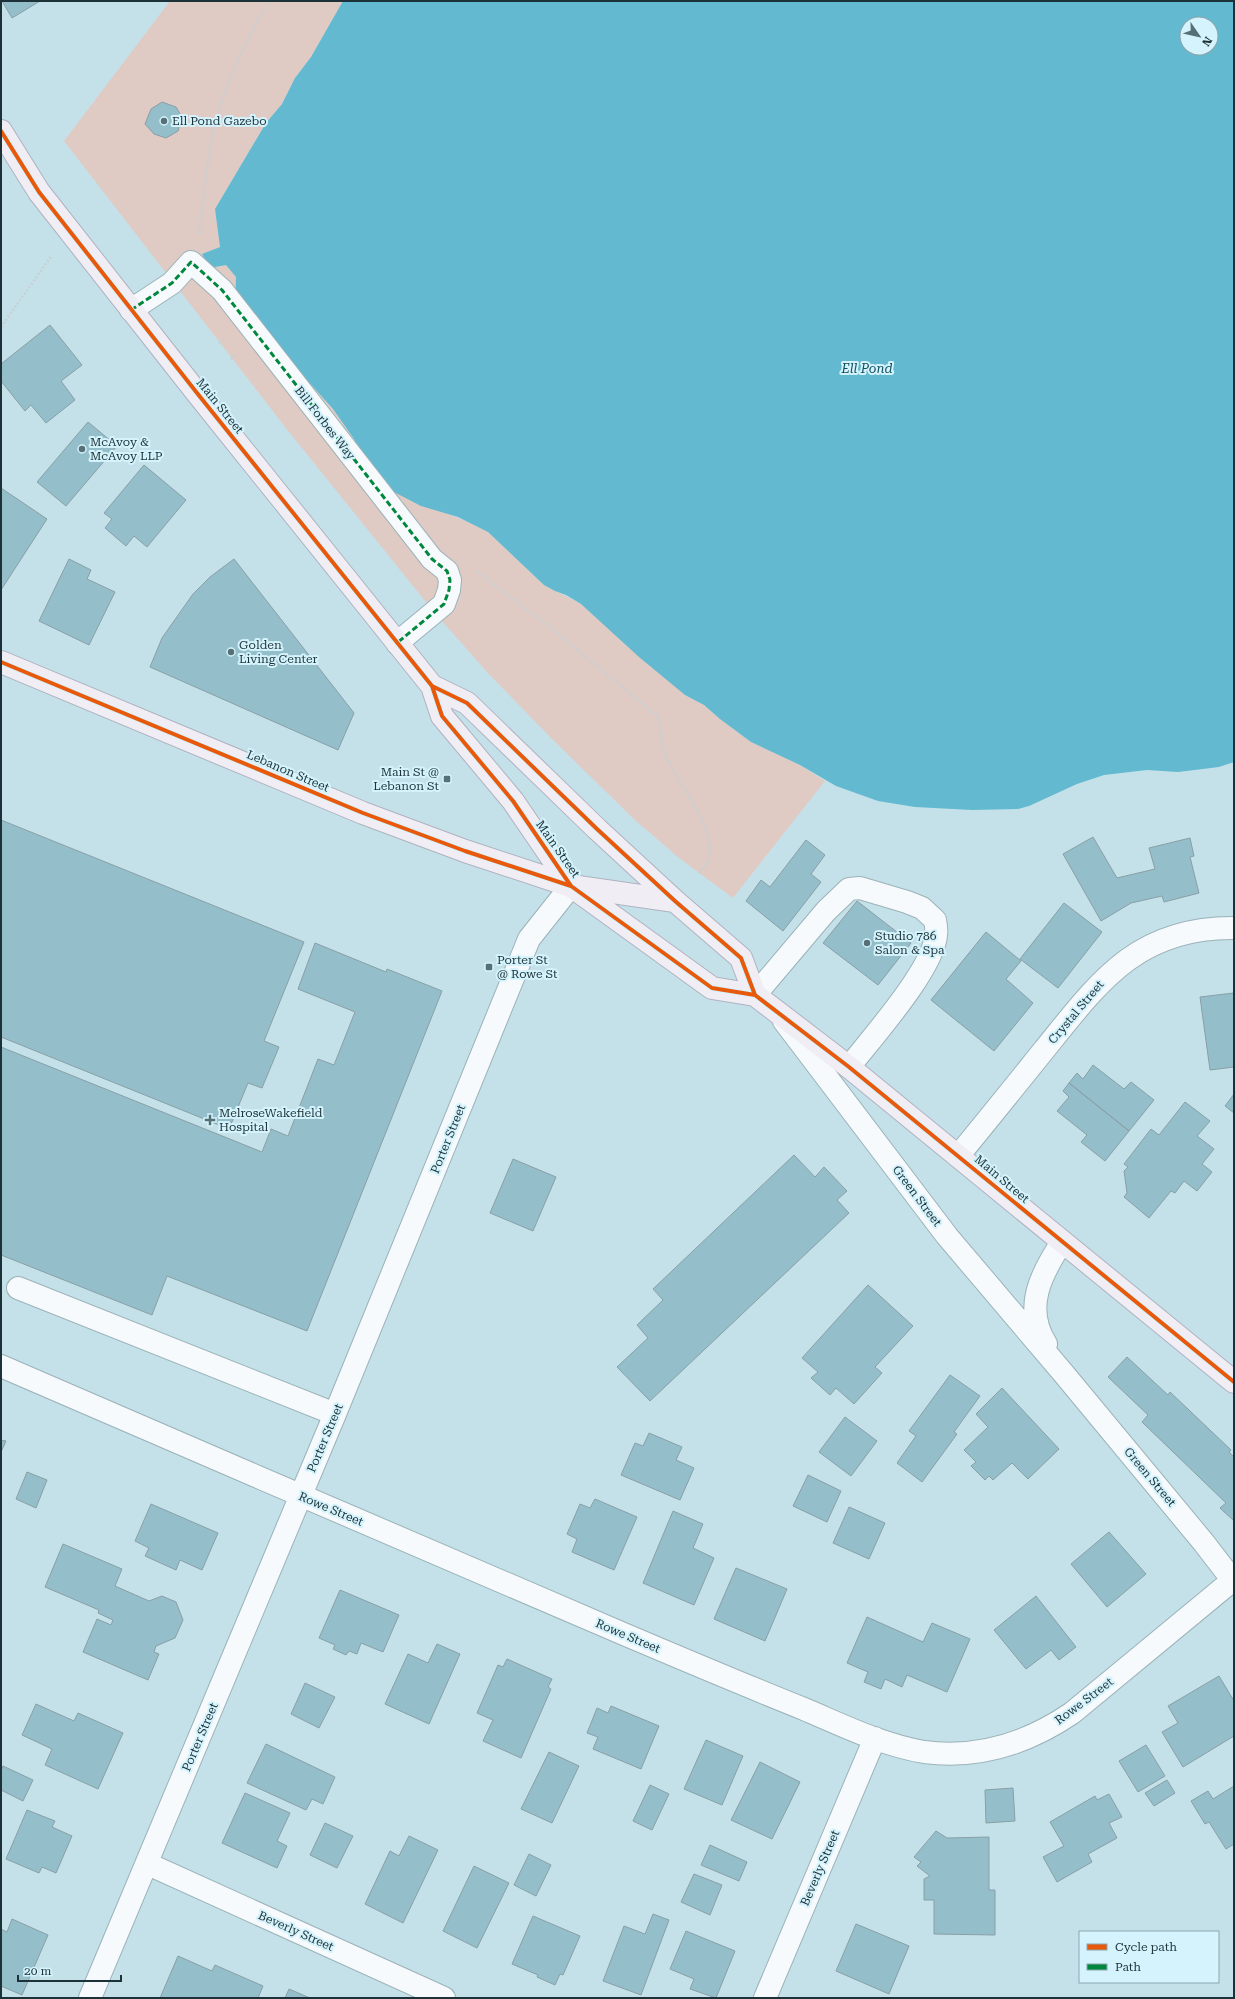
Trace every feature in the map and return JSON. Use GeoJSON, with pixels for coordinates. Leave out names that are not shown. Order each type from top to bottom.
{"type":"FeatureCollection","features":[{"type":"Feature","properties":{"kind":"main road","name":"Main Street"},"geometry":{"type":"LineString","coordinates":[[1,131],[40,192],[69,230],[432,686],[442,716],[513,801],[571,886],[712,988],[755,995],[849,1067],[1234,1382]]}},
{"type":"Feature","properties":{"kind":"main road","name":"Lebanon Street"},"geometry":{"type":"LineString","coordinates":[[1,662],[363,813],[473,853],[571,886],[675,901]]}},
{"type":"Feature","properties":{"kind":"main road","name":"Main Street"},"geometry":{"type":"LineString","coordinates":[[432,686],[467,703],[564,798],[675,901],[741,958],[755,995]]}},
{"type":"Feature","properties":{"kind":"street"},"geometry":{"type":"LineString","coordinates":[[132,310],[172,283],[191,262]]}},
{"type":"Feature","properties":{"kind":"street","name":"Bill Forbes Way"},"geometry":{"type":"LineString","coordinates":[[191,262],[222,290],[432,559],[447,571]]}},
{"type":"Feature","properties":{"kind":"street"},"geometry":{"type":"LineString","coordinates":[[397,643],[444,604],[449,590],[450,580],[447,571]]}},
{"type":"Feature","properties":{"kind":"street","name":"Porter Street"},"geometry":{"type":"LineString","coordinates":[[90,1998],[148,1864],[335,1414],[529,939],[571,886]]}},
{"type":"Feature","properties":{"kind":"street"},"geometry":{"type":"LineString","coordinates":[[755,995],[826,911],[849,889],[860,888],[922,908],[936,920],[936,936],[930,954],[922,971],[908,991],[849,1067]]}},
{"type":"Feature","properties":{"kind":"street","name":"Crystal Street"},"geometry":{"type":"LineString","coordinates":[[958,1156],[1089,995],[1119,964],[1148,947],[1184,933],[1234,928]]}},
{"type":"Feature","properties":{"kind":"street","name":"Green Street"},"geometry":{"type":"LineString","coordinates":[[777,1012],[946,1236],[1064,1374],[1234,1581]]}},
{"type":"Feature","properties":{"kind":"street","name":"Green Street"},"geometry":{"type":"LineString","coordinates":[[1062,1242],[1044,1272],[1038,1287],[1035,1309],[1037,1328],[1040,1335],[1064,1374]]}},
{"type":"Feature","properties":{"kind":"street"},"geometry":{"type":"LineString","coordinates":[[18,1288],[335,1414]]}},
{"type":"Feature","properties":{"kind":"street","name":"Rowe Street"},"geometry":{"type":"LineString","coordinates":[[1,1366],[672,1655],[874,1738],[912,1750],[949,1754],[982,1752],[1023,1740],[1044,1730],[1072,1713],[1234,1581]]}},
{"type":"Feature","properties":{"kind":"street","name":"Beverly Street"},"geometry":{"type":"LineString","coordinates":[[765,1998],[874,1738]]}},
{"type":"Feature","properties":{"kind":"street","name":"Beverly Street"},"geometry":{"type":"LineString","coordinates":[[148,1864],[444,1998]]}},
{"type":"Feature","properties":{"kind":"path"},"geometry":{"type":"LineString","coordinates":[[191,262],[198,235],[212,138],[217,116],[239,61],[268,1]]}},
{"type":"Feature","properties":{"kind":"path"},"geometry":{"type":"LineString","coordinates":[[1,327],[69,230]]}},
{"type":"Feature","properties":{"kind":"path"},"geometry":{"type":"LineString","coordinates":[[447,571],[463,564],[476,570],[546,624],[656,715],[662,727],[664,751],[673,771],[700,815],[709,835],[709,860],[699,873]]}},
{"type":"Feature","properties":{"kind":"shaded area"},"geometry":{"type":"Polygon","coordinates":[[[170,1],[343,1],[311,57],[295,78],[282,104],[266,123],[215,209],[220,247],[202,254],[210,268],[226,265],[236,277],[235,300],[333,409],[354,439],[364,459],[443,512],[471,523],[488,532],[544,585],[581,604],[685,695],[704,705],[751,742],[800,765],[825,781],[733,898],[679,858],[636,821],[553,740],[486,671],[434,612],[289,432],[64,141],[170,1]]]}},
{"type":"Feature","properties":{"kind":"water","name":"Ell Pond"},"geometry":{"type":"Polygon","coordinates":[[[343,1],[1234,1],[1234,762],[1219,767],[1178,772],[1147,770],[1104,775],[1077,784],[1029,806],[1018,809],[972,810],[915,807],[878,801],[836,786],[800,765],[751,742],[704,705],[685,695],[639,657],[581,604],[544,585],[488,532],[458,517],[421,506],[392,491],[364,459],[354,439],[333,409],[235,300],[236,277],[226,265],[210,268],[202,254],[220,247],[215,209],[266,123],[282,104],[295,78],[311,57],[343,1]]]}},
{"type":"Feature","properties":{"kind":"building"},"geometry":{"type":"Polygon","coordinates":[[[2,1],[40,1],[12,18],[2,1]]]}},
{"type":"Feature","properties":{"kind":"building","name":"Ell Pond Gazebo"},"geometry":{"type":"Polygon","coordinates":[[[162,102],[176,107],[182,117],[178,131],[166,138],[154,134],[145,124],[151,109],[162,102]]]}},
{"type":"Feature","properties":{"kind":"building"},"geometry":{"type":"Polygon","coordinates":[[[50,325],[82,365],[61,381],[75,400],[46,423],[31,405],[25,411],[1,381],[1,364],[50,325]]]}},
{"type":"Feature","properties":{"kind":"building"},"geometry":{"type":"Polygon","coordinates":[[[88,422],[117,446],[66,506],[37,482],[88,422]]]}},
{"type":"Feature","properties":{"kind":"building"},"geometry":{"type":"Polygon","coordinates":[[[144,465],[186,500],[147,547],[134,536],[126,546],[105,528],[112,519],[104,513],[144,465]]]}},
{"type":"Feature","properties":{"kind":"building"},"geometry":{"type":"Polygon","coordinates":[[[1,488],[47,519],[1,590],[1,488]]]}},
{"type":"Feature","properties":{"kind":"building"},"geometry":{"type":"Polygon","coordinates":[[[69,559],[91,570],[87,579],[115,592],[89,645],[39,621],[69,559]]]}},
{"type":"Feature","properties":{"kind":"building","name":"Golden Living Center"},"geometry":{"type":"Polygon","coordinates":[[[234,559],[354,713],[338,750],[150,667],[162,638],[193,594],[210,577],[234,559]]]}},
{"type":"Feature","properties":{"kind":"building"},"geometry":{"type":"Polygon","coordinates":[[[1,820],[304,942],[264,1041],[279,1047],[262,1088],[248,1083],[229,1129],[1,1037],[1,820]]]}},
{"type":"Feature","properties":{"kind":"building"},"geometry":{"type":"Polygon","coordinates":[[[1093,837],[1117,878],[1155,869],[1149,848],[1190,838],[1194,856],[1190,857],[1199,893],[1164,902],[1162,896],[1131,903],[1101,921],[1063,854],[1093,837]]]}},
{"type":"Feature","properties":{"kind":"building"},"geometry":{"type":"Polygon","coordinates":[[[806,840],[825,855],[811,874],[821,882],[783,931],[746,901],[761,880],[770,887],[806,840]]]}},
{"type":"Feature","properties":{"kind":"building"},"geometry":{"type":"Polygon","coordinates":[[[857,901],[911,943],[878,985],[823,943],[857,901]]]}},
{"type":"Feature","properties":{"kind":"building"},"geometry":{"type":"Polygon","coordinates":[[[1064,903],[1102,932],[1058,988],[1020,959],[1064,903]]]}},
{"type":"Feature","properties":{"kind":"building"},"geometry":{"type":"Polygon","coordinates":[[[986,932],[1021,961],[1006,979],[1033,1003],[994,1051],[931,1000],[986,932]]]}},
{"type":"Feature","properties":{"kind":"building"},"geometry":{"type":"Polygon","coordinates":[[[315,943],[386,972],[387,969],[442,991],[307,1331],[167,1276],[152,1315],[1,1255],[1,1047],[262,1152],[271,1129],[288,1136],[318,1059],[334,1065],[355,1012],[298,989],[315,943]]]}},
{"type":"Feature","properties":{"kind":"building"},"geometry":{"type":"Polygon","coordinates":[[[1234,993],[1234,1067],[1210,1070],[1200,997],[1234,993]]]}},
{"type":"Feature","properties":{"kind":"building"},"geometry":{"type":"Polygon","coordinates":[[[1093,1065],[1124,1089],[1131,1082],[1154,1100],[1129,1131],[1069,1083],[1077,1073],[1083,1079],[1093,1065]]]}},
{"type":"Feature","properties":{"kind":"building"},"geometry":{"type":"Polygon","coordinates":[[[1069,1083],[1129,1131],[1105,1161],[1081,1142],[1087,1135],[1057,1111],[1069,1097],[1063,1091],[1069,1083]]]}},
{"type":"Feature","properties":{"kind":"building"},"geometry":{"type":"Polygon","coordinates":[[[1234,1094],[1234,1113],[1225,1106],[1234,1094]]]}},
{"type":"Feature","properties":{"kind":"building"},"geometry":{"type":"Polygon","coordinates":[[[1185,1102],[1210,1121],[1197,1136],[1214,1149],[1202,1164],[1212,1172],[1197,1191],[1184,1181],[1175,1193],[1171,1191],[1149,1218],[1124,1197],[1127,1193],[1124,1171],[1128,1167],[1124,1164],[1151,1129],[1159,1135],[1185,1102]]]}},
{"type":"Feature","properties":{"kind":"building"},"geometry":{"type":"Polygon","coordinates":[[[794,1155],[815,1177],[824,1167],[847,1191],[837,1200],[849,1213],[650,1401],[617,1367],[648,1338],[637,1325],[663,1300],[653,1289],[794,1155]]]}},
{"type":"Feature","properties":{"kind":"building"},"geometry":{"type":"Polygon","coordinates":[[[513,1159],[556,1177],[533,1231],[490,1213],[513,1159]]]}},
{"type":"Feature","properties":{"kind":"building"},"geometry":{"type":"Polygon","coordinates":[[[868,1285],[913,1326],[875,1367],[882,1373],[854,1404],[836,1388],[830,1395],[811,1378],[818,1372],[802,1358],[868,1285]]]}},
{"type":"Feature","properties":{"kind":"building"},"geometry":{"type":"Polygon","coordinates":[[[1127,1357],[1168,1395],[1170,1392],[1231,1450],[1229,1452],[1234,1457],[1234,1521],[1220,1508],[1226,1503],[1142,1422],[1148,1415],[1108,1377],[1127,1357]]]}},
{"type":"Feature","properties":{"kind":"building"},"geometry":{"type":"Polygon","coordinates":[[[950,1375],[980,1396],[954,1432],[957,1434],[922,1482],[897,1463],[916,1436],[909,1431],[950,1375]]]}},
{"type":"Feature","properties":{"kind":"building"},"geometry":{"type":"Polygon","coordinates":[[[1002,1388],[1059,1449],[1028,1479],[1012,1463],[993,1480],[989,1476],[985,1480],[971,1466],[976,1462],[964,1450],[988,1427],[976,1414],[1002,1388]]]}},
{"type":"Feature","properties":{"kind":"building"},"geometry":{"type":"Polygon","coordinates":[[[845,1417],[877,1441],[851,1476],[819,1452],[845,1417]]]}},
{"type":"Feature","properties":{"kind":"building"},"geometry":{"type":"Polygon","coordinates":[[[649,1433],[682,1447],[676,1460],[694,1468],[680,1500],[621,1475],[635,1443],[643,1446],[649,1433]]]}},
{"type":"Feature","properties":{"kind":"building"},"geometry":{"type":"Polygon","coordinates":[[[1,1440],[6,1441],[1,1452],[1,1440]]]}},
{"type":"Feature","properties":{"kind":"building"},"geometry":{"type":"Polygon","coordinates":[[[27,1472],[47,1480],[36,1508],[16,1499],[27,1472]]]}},
{"type":"Feature","properties":{"kind":"building"},"geometry":{"type":"Polygon","coordinates":[[[808,1475],[841,1491],[827,1522],[793,1506],[808,1475]]]}},
{"type":"Feature","properties":{"kind":"building"},"geometry":{"type":"Polygon","coordinates":[[[595,1499],[637,1517],[614,1570],[572,1552],[577,1539],[567,1534],[580,1504],[590,1508],[595,1499]]]}},
{"type":"Feature","properties":{"kind":"building"},"geometry":{"type":"Polygon","coordinates":[[[151,1504],[218,1533],[202,1570],[180,1560],[176,1570],[145,1556],[149,1548],[135,1541],[151,1504]]]}},
{"type":"Feature","properties":{"kind":"building"},"geometry":{"type":"Polygon","coordinates":[[[849,1507],[885,1523],[869,1559],[833,1543],[849,1507]]]}},
{"type":"Feature","properties":{"kind":"building"},"geometry":{"type":"Polygon","coordinates":[[[673,1511],[703,1524],[693,1548],[714,1558],[694,1605],[643,1583],[673,1511]]]}},
{"type":"Feature","properties":{"kind":"building"},"geometry":{"type":"Polygon","coordinates":[[[1109,1532],[1146,1574],[1107,1607],[1071,1564],[1109,1532]]]}},
{"type":"Feature","properties":{"kind":"building"},"geometry":{"type":"Polygon","coordinates":[[[63,1544],[122,1569],[115,1586],[149,1601],[162,1596],[176,1602],[183,1620],[175,1638],[156,1646],[154,1652],[159,1654],[148,1680],[83,1652],[97,1619],[111,1625],[113,1620],[98,1613],[99,1610],[45,1587],[63,1544]]]}},
{"type":"Feature","properties":{"kind":"building"},"geometry":{"type":"Polygon","coordinates":[[[736,1568],[787,1589],[765,1641],[714,1619],[736,1568]]]}},
{"type":"Feature","properties":{"kind":"building"},"geometry":{"type":"Polygon","coordinates":[[[340,1590],[399,1615],[383,1652],[361,1643],[357,1654],[349,1651],[346,1655],[333,1649],[335,1645],[319,1638],[340,1590]]]}},
{"type":"Feature","properties":{"kind":"building"},"geometry":{"type":"Polygon","coordinates":[[[1036,1596],[1076,1647],[1059,1660],[1051,1650],[1026,1669],[994,1630],[1036,1596]]]}},
{"type":"Feature","properties":{"kind":"building"},"geometry":{"type":"Polygon","coordinates":[[[867,1617],[923,1642],[932,1623],[970,1639],[947,1692],[907,1675],[902,1687],[885,1679],[881,1689],[864,1682],[868,1672],[847,1663],[867,1617]]]}},
{"type":"Feature","properties":{"kind":"building"},"geometry":{"type":"Polygon","coordinates":[[[437,1644],[460,1654],[429,1724],[385,1704],[408,1654],[428,1663],[437,1644]]]}},
{"type":"Feature","properties":{"kind":"building"},"geometry":{"type":"Polygon","coordinates":[[[507,1659],[552,1679],[548,1687],[551,1689],[521,1758],[483,1741],[493,1720],[477,1713],[498,1665],[503,1667],[507,1659]]]}},
{"type":"Feature","properties":{"kind":"building"},"geometry":{"type":"Polygon","coordinates":[[[1219,1676],[1234,1701],[1234,1736],[1183,1767],[1162,1732],[1178,1723],[1168,1706],[1219,1676]]]}},
{"type":"Feature","properties":{"kind":"building"},"geometry":{"type":"Polygon","coordinates":[[[305,1683],[335,1697],[319,1728],[291,1714],[305,1683]]]}},
{"type":"Feature","properties":{"kind":"building"},"geometry":{"type":"Polygon","coordinates":[[[36,1704],[74,1721],[78,1713],[123,1733],[98,1789],[45,1765],[52,1749],[22,1735],[36,1704]]]}},
{"type":"Feature","properties":{"kind":"building"},"geometry":{"type":"Polygon","coordinates":[[[611,1706],[659,1726],[641,1769],[593,1749],[598,1737],[587,1733],[597,1708],[608,1713],[611,1706]]]}},
{"type":"Feature","properties":{"kind":"building"},"geometry":{"type":"Polygon","coordinates":[[[706,1740],[743,1756],[722,1805],[684,1789],[706,1740]]]}},
{"type":"Feature","properties":{"kind":"building"},"geometry":{"type":"Polygon","coordinates":[[[266,1744],[335,1777],[323,1804],[312,1799],[306,1810],[247,1783],[266,1744]]]}},
{"type":"Feature","properties":{"kind":"building"},"geometry":{"type":"Polygon","coordinates":[[[1146,1745],[1165,1776],[1138,1792],[1119,1761],[1146,1745]]]}},
{"type":"Feature","properties":{"kind":"building"},"geometry":{"type":"Polygon","coordinates":[[[549,1752],[579,1766],[552,1823],[521,1809],[549,1752]]]}},
{"type":"Feature","properties":{"kind":"building"},"geometry":{"type":"Polygon","coordinates":[[[760,1762],[800,1782],[772,1839],[731,1820],[760,1762]]]}},
{"type":"Feature","properties":{"kind":"building"},"geometry":{"type":"Polygon","coordinates":[[[3,1766],[33,1780],[23,1801],[1,1790],[1,1770],[3,1766]]]}},
{"type":"Feature","properties":{"kind":"building"},"geometry":{"type":"Polygon","coordinates":[[[1167,1780],[1175,1793],[1154,1806],[1145,1793],[1167,1780]]]}},
{"type":"Feature","properties":{"kind":"building"},"geometry":{"type":"Polygon","coordinates":[[[650,1785],[669,1794],[652,1830],[633,1821],[650,1785]]]}},
{"type":"Feature","properties":{"kind":"building"},"geometry":{"type":"Polygon","coordinates":[[[1234,1786],[1234,1844],[1226,1849],[1209,1822],[1205,1824],[1191,1801],[1208,1791],[1213,1799],[1234,1786]]]}},
{"type":"Feature","properties":{"kind":"building"},"geometry":{"type":"Polygon","coordinates":[[[1013,1788],[1015,1821],[986,1823],[985,1790],[1013,1788]]]}},
{"type":"Feature","properties":{"kind":"building"},"geometry":{"type":"Polygon","coordinates":[[[245,1793],[290,1813],[277,1841],[287,1846],[277,1868],[222,1843],[245,1793]]]}},
{"type":"Feature","properties":{"kind":"building"},"geometry":{"type":"Polygon","coordinates":[[[1109,1794],[1122,1817],[1109,1823],[1117,1838],[1088,1854],[1092,1862],[1057,1882],[1043,1857],[1064,1846],[1050,1822],[1095,1796],[1097,1800],[1109,1794]]]}},
{"type":"Feature","properties":{"kind":"building"},"geometry":{"type":"Polygon","coordinates":[[[27,1810],[55,1821],[52,1827],[72,1836],[56,1873],[42,1867],[39,1873],[6,1859],[27,1810]]]}},
{"type":"Feature","properties":{"kind":"building"},"geometry":{"type":"Polygon","coordinates":[[[325,1823],[353,1836],[337,1868],[310,1855],[325,1823]]]}},
{"type":"Feature","properties":{"kind":"building"},"geometry":{"type":"Polygon","coordinates":[[[936,1831],[947,1838],[989,1837],[989,1890],[995,1890],[995,1935],[934,1934],[934,1900],[924,1900],[924,1879],[930,1876],[917,1866],[921,1862],[914,1857],[936,1831]]]}},
{"type":"Feature","properties":{"kind":"building"},"geometry":{"type":"Polygon","coordinates":[[[409,1836],[438,1850],[403,1923],[365,1904],[390,1851],[399,1856],[409,1836]]]}},
{"type":"Feature","properties":{"kind":"building"},"geometry":{"type":"Polygon","coordinates":[[[710,1845],[747,1862],[739,1881],[701,1865],[710,1845]]]}},
{"type":"Feature","properties":{"kind":"building"},"geometry":{"type":"Polygon","coordinates":[[[529,1854],[551,1865],[536,1896],[514,1885],[529,1854]]]}},
{"type":"Feature","properties":{"kind":"building"},"geometry":{"type":"Polygon","coordinates":[[[474,1866],[509,1883],[477,1948],[443,1931],[474,1866]]]}},
{"type":"Feature","properties":{"kind":"building"},"geometry":{"type":"Polygon","coordinates":[[[694,1874],[722,1885],[710,1915],[681,1902],[694,1874]]]}},
{"type":"Feature","properties":{"kind":"building"},"geometry":{"type":"Polygon","coordinates":[[[653,1914],[669,1920],[641,1995],[603,1981],[624,1926],[645,1934],[653,1914]]]}},
{"type":"Feature","properties":{"kind":"building"},"geometry":{"type":"Polygon","coordinates":[[[533,1916],[580,1936],[563,1975],[560,1974],[555,1985],[537,1977],[538,1975],[512,1964],[533,1916]]]}},
{"type":"Feature","properties":{"kind":"building"},"geometry":{"type":"Polygon","coordinates":[[[12,1919],[48,1935],[22,1995],[1,1986],[1,1929],[7,1932],[12,1919]]]}},
{"type":"Feature","properties":{"kind":"building"},"geometry":{"type":"Polygon","coordinates":[[[856,1924],[909,1946],[889,1994],[836,1971],[856,1924]]]}},
{"type":"Feature","properties":{"kind":"building"},"geometry":{"type":"Polygon","coordinates":[[[686,1931],[735,1951],[716,1998],[690,1989],[694,1979],[670,1969],[686,1931]]]}},
{"type":"Feature","properties":{"kind":"building"},"geometry":{"type":"Polygon","coordinates":[[[178,1956],[212,1971],[215,1965],[263,1986],[258,1998],[160,1998],[178,1956]]]}},
{"type":"Feature","properties":{"kind":"building"},"geometry":{"type":"Polygon","coordinates":[[[289,1989],[310,1998],[285,1998],[289,1989]]]}},
{"type":"Feature","properties":{"kind":"marked path"},"geometry":{"type":"LineString","coordinates":[[131,310],[172,283],[191,262],[222,290],[432,559],[447,571],[450,580],[449,590],[444,604],[397,643]]}},
{"type":"Feature","properties":{"kind":"cycle path"},"geometry":{"type":"LineString","coordinates":[[1,131],[39,192],[197,393],[432,686],[442,716],[513,801],[571,886],[712,988],[755,995],[849,1067],[1234,1382]]}},
{"type":"Feature","properties":{"kind":"cycle path"},"geometry":{"type":"LineString","coordinates":[[1,662],[363,813],[465,851],[571,886]]}},
{"type":"Feature","properties":{"kind":"cycle path"},"geometry":{"type":"LineString","coordinates":[[432,686],[467,703],[597,829],[675,901],[741,958],[755,995]]}},
{"type":"Feature","properties":{"kind":"place","name":"Ell Pond Gazebo"},"geometry":{"type":"Point","coordinates":[164,121]}},
{"type":"Feature","properties":{"kind":"place","name":"McAvoy & McAvoy LLP"},"geometry":{"type":"Point","coordinates":[82,449]}},
{"type":"Feature","properties":{"kind":"place","name":"Golden Living Center"},"geometry":{"type":"Point","coordinates":[231,652]}},
{"type":"Feature","properties":{"kind":"place","name":"Main St @ Lebanon St"},"geometry":{"type":"Point","coordinates":[447,779]}},
{"type":"Feature","properties":{"kind":"place","name":"Studio 786 Salon & Spa"},"geometry":{"type":"Point","coordinates":[867,943]}},
{"type":"Feature","properties":{"kind":"place","name":"Porter St @ Rowe St"},"geometry":{"type":"Point","coordinates":[489,967]}},
{"type":"Feature","properties":{"kind":"place","name":"MelroseWakefield Hospital"},"geometry":{"type":"Point","coordinates":[210,1120]}}]}
